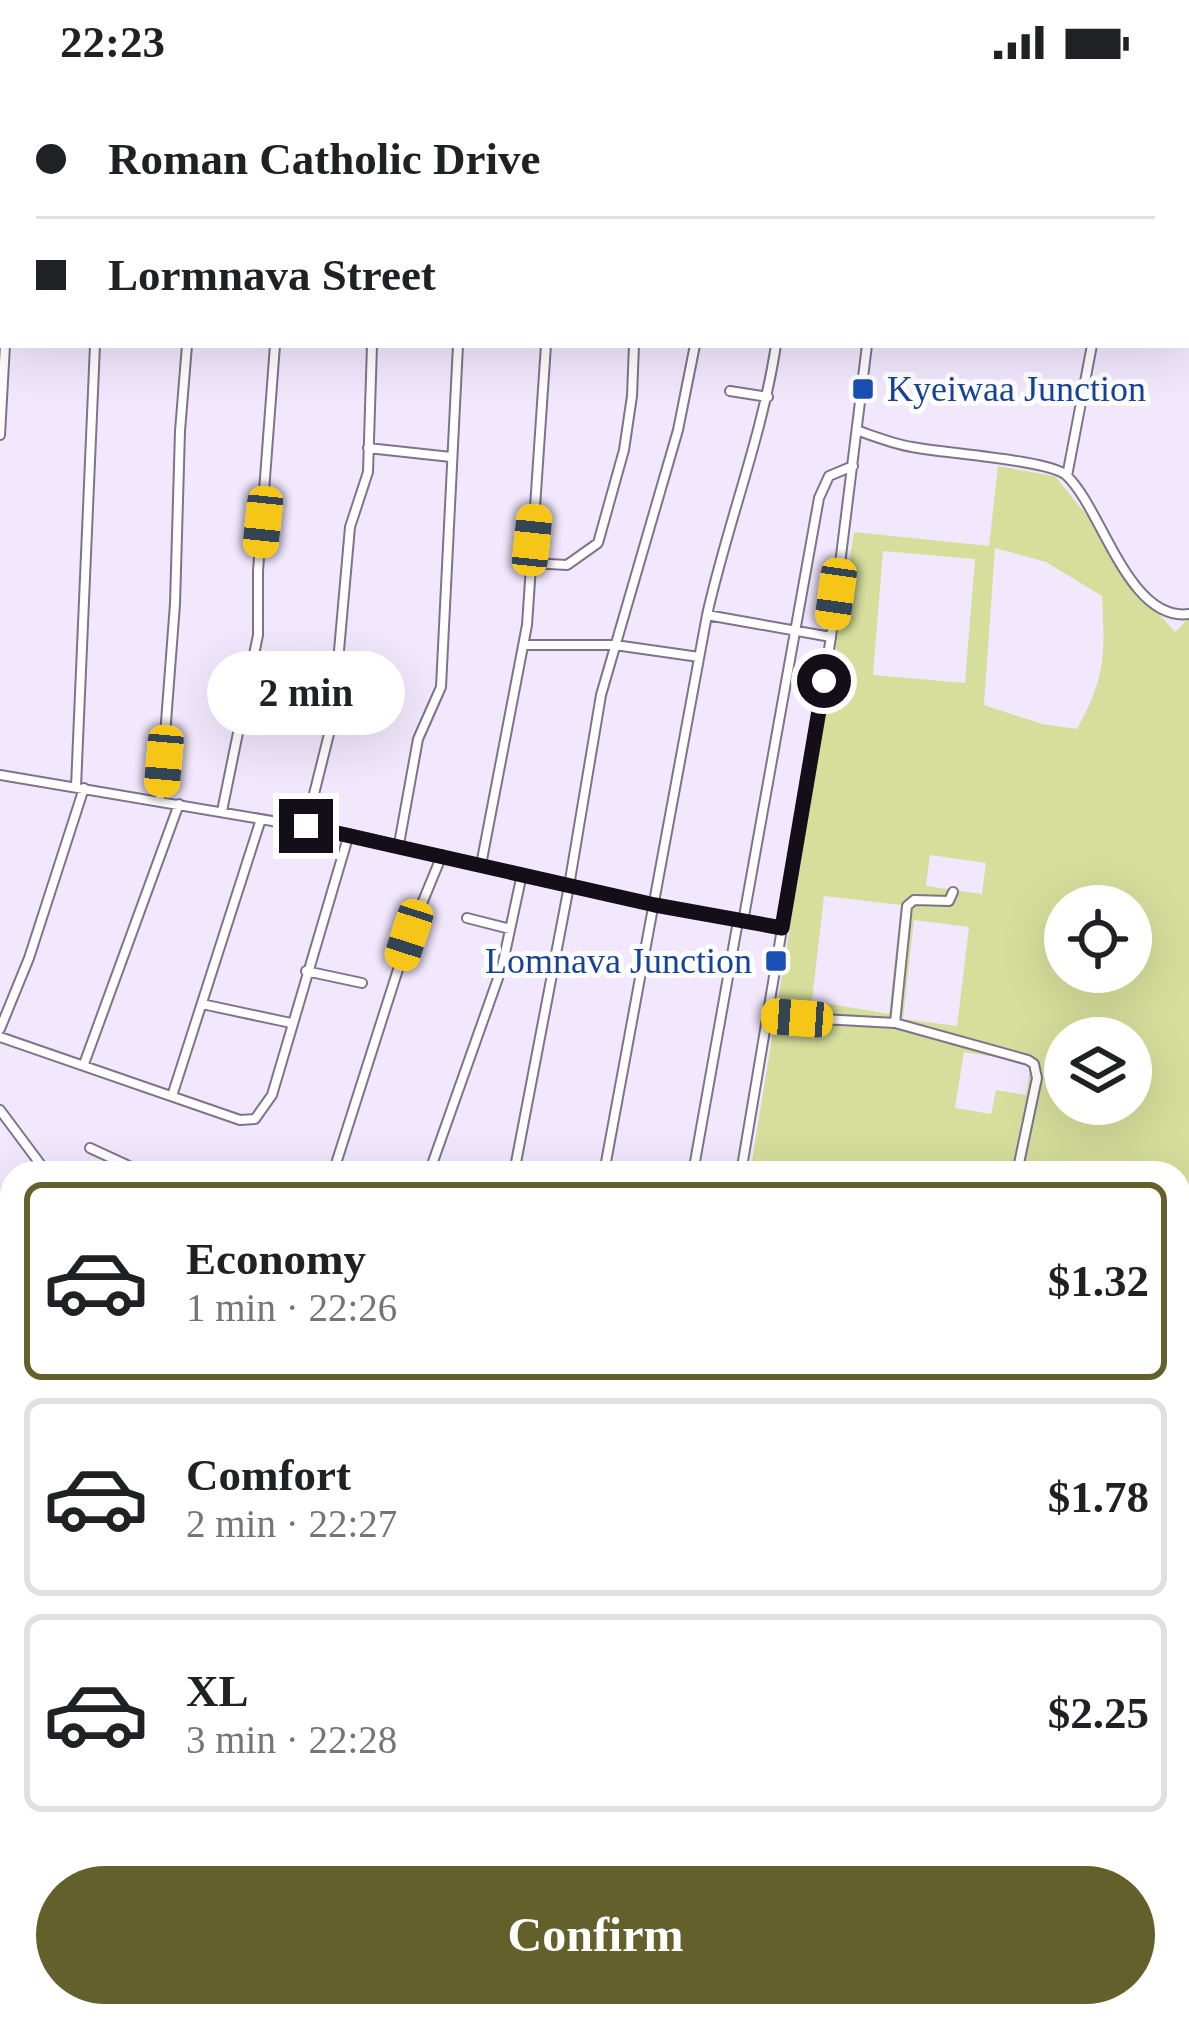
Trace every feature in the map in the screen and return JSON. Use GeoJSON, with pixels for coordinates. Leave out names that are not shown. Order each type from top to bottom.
{"type":"FeatureCollection","features":[{"type":"Feature","properties":{"kind":"street"},"geometry":{"type":"LineString","coordinates":[[0,435],[5,348]]}},
{"type":"Feature","properties":{"kind":"street"},"geometry":{"type":"LineString","coordinates":[[95,348],[80,788],[0,1033],[241,1120],[255,1119],[272,1095],[349,834]]}},
{"type":"Feature","properties":{"kind":"street"},"geometry":{"type":"LineString","coordinates":[[160,800],[176,604],[187,348]]}},
{"type":"Feature","properties":{"kind":"street"},"geometry":{"type":"LineString","coordinates":[[222,811],[258,635],[258,571],[275,348]]}},
{"type":"Feature","properties":{"kind":"street"},"geometry":{"type":"LineString","coordinates":[[306,826],[333,718],[350,527],[366,483],[372,348]]}},
{"type":"Feature","properties":{"kind":"street"},"geometry":{"type":"LineString","coordinates":[[399,844],[418,739],[441,687],[458,348]]}},
{"type":"Feature","properties":{"kind":"street"},"geometry":{"type":"LineString","coordinates":[[482,865],[525,645],[546,348]]}},
{"type":"Feature","properties":{"kind":"street"},"geometry":{"type":"LineString","coordinates":[[531,563],[573,563],[598,543],[624,450],[634,348]]}},
{"type":"Feature","properties":{"kind":"street"},"geometry":{"type":"LineString","coordinates":[[516,1161],[601,695],[673,448],[694,348]]}},
{"type":"Feature","properties":{"kind":"street"},"geometry":{"type":"LineString","coordinates":[[606,1161],[706,615],[726,531],[768,397],[776,348]]}},
{"type":"Feature","properties":{"kind":"street"},"geometry":{"type":"LineString","coordinates":[[743,1161],[831,637],[867,348]]}},
{"type":"Feature","properties":{"kind":"street"},"geometry":{"type":"LineString","coordinates":[[1066,476],[1091,348]]}},
{"type":"Feature","properties":{"kind":"street"},"geometry":{"type":"LineString","coordinates":[[730,392],[768,397]]}},
{"type":"Feature","properties":{"kind":"street"},"geometry":{"type":"LineString","coordinates":[[859,431],[910,447],[1036,466],[1066,476],[1129,577],[1166,611],[1189,614]]}},
{"type":"Feature","properties":{"kind":"street"},"geometry":{"type":"LineString","coordinates":[[368,448],[452,457]]}},
{"type":"Feature","properties":{"kind":"street"},"geometry":{"type":"LineString","coordinates":[[695,1161],[823,482],[836,471],[854,466]]}},
{"type":"Feature","properties":{"kind":"street"},"geometry":{"type":"LineString","coordinates":[[706,615],[831,637]]}},
{"type":"Feature","properties":{"kind":"street"},"geometry":{"type":"LineString","coordinates":[[525,645],[615,645],[699,657]]}},
{"type":"Feature","properties":{"kind":"street"},"geometry":{"type":"LineString","coordinates":[[0,775],[349,834],[655,905],[782,928]]}},
{"type":"Feature","properties":{"kind":"street"},"geometry":{"type":"LineString","coordinates":[[84,1064],[178,804]]}},
{"type":"Feature","properties":{"kind":"street"},"geometry":{"type":"LineString","coordinates":[[172,1096],[261,818]]}},
{"type":"Feature","properties":{"kind":"street"},"geometry":{"type":"LineString","coordinates":[[337,1161],[413,922],[442,855]]}},
{"type":"Feature","properties":{"kind":"street"},"geometry":{"type":"LineString","coordinates":[[434,1161],[478,1044],[522,874]]}},
{"type":"Feature","properties":{"kind":"street"},"geometry":{"type":"LineString","coordinates":[[895,1023],[907,907],[914,900],[949,901],[953,892]]}},
{"type":"Feature","properties":{"kind":"street"},"geometry":{"type":"LineString","coordinates":[[467,918],[510,929]]}},
{"type":"Feature","properties":{"kind":"street"},"geometry":{"type":"LineString","coordinates":[[306,971],[362,982]]}},
{"type":"Feature","properties":{"kind":"street"},"geometry":{"type":"LineString","coordinates":[[202,1004],[291,1023]]}},
{"type":"Feature","properties":{"kind":"street"},"geometry":{"type":"LineString","coordinates":[[766,1016],[895,1023],[1011,1053],[1034,1064],[1037,1078],[1020,1161]]}},
{"type":"Feature","properties":{"kind":"street"},"geometry":{"type":"LineString","coordinates":[[0,1110],[38,1161]]}},
{"type":"Feature","properties":{"kind":"street"},"geometry":{"type":"LineString","coordinates":[[90,1148],[118,1161]]}},
{"type":"Feature","properties":{"kind":"green space"},"geometry":{"type":"Polygon","coordinates":[[[998,466],[1055,476],[1097,528],[1124,575],[1175,632],[1189,618],[1189,1161],[752,1161],[854,532],[989,546],[998,466]],[[995,548],[984,705],[1042,724],[1077,729],[1102,665],[1102,596],[1046,562],[995,548]],[[883,551],[873,675],[965,683],[975,559],[883,551]],[[930,855],[926,886],[982,894],[986,863],[930,855]],[[824,896],[812,1001],[889,1014],[901,905],[824,896]],[[914,920],[903,1019],[957,1026],[969,927],[914,920]],[[964,1052],[955,1108],[991,1114],[996,1090],[1026,1095],[1031,1063],[964,1052]]]}},
{"type":"Feature","properties":{"kind":"place","name":"Kyeiwaa Junction"},"geometry":{"type":"Point","coordinates":[863,389]}},
{"type":"Feature","properties":{"kind":"place","name":"Lomnava Junction"},"geometry":{"type":"Point","coordinates":[776,961]}},
{"type":"Feature","properties":{"kind":"route"},"geometry":{"type":"LineString","coordinates":[[306,826],[655,905],[782,928],[824,681]]}}]}
